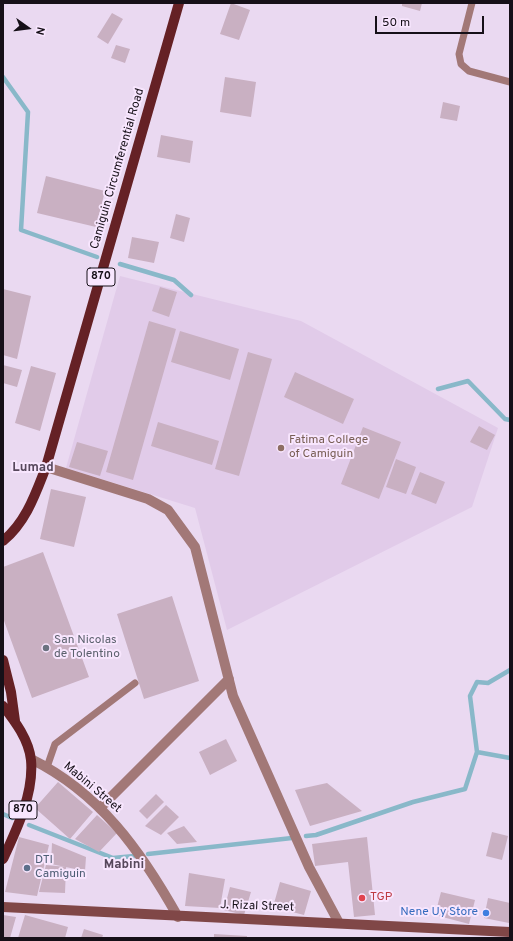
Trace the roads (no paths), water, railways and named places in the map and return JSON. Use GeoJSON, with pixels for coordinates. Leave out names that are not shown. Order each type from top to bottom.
{"type":"FeatureCollection","features":[{"type":"Feature","properties":{"kind":"main road","name":"Camiguin Circumferential Road"},"geometry":{"type":"LineString","coordinates":[[3,542],[22,522],[33,500],[46,467],[179,3]]}},
{"type":"Feature","properties":{"kind":"main road"},"geometry":{"type":"LineString","coordinates":[[3,660],[11,692],[16,722]]}},
{"type":"Feature","properties":{"kind":"main road","name":"870"},"geometry":{"type":"LineString","coordinates":[[3,706],[16,722],[31,759],[30,780],[26,800],[3,859]]}},
{"type":"Feature","properties":{"kind":"street"},"geometry":{"type":"LineString","coordinates":[[46,467],[148,500],[168,510],[195,547],[233,696],[310,867],[339,923]]}},
{"type":"Feature","properties":{"kind":"street"},"geometry":{"type":"LineString","coordinates":[[100,808],[229,679]]}},
{"type":"Feature","properties":{"kind":"street","name":"Mabini Street"},"geometry":{"type":"LineString","coordinates":[[31,759],[47,767],[100,808],[148,865],[178,917]]}},
{"type":"Feature","properties":{"kind":"street","name":"J. Rizal Street"},"geometry":{"type":"LineString","coordinates":[[3,907],[178,917],[339,923],[492,934],[510,932]]}},
{"type":"Feature","properties":{"kind":"lane"},"geometry":{"type":"LineString","coordinates":[[472,3],[460,54],[461,64],[469,71],[510,82]]}},
{"type":"Feature","properties":{"kind":"lane"},"geometry":{"type":"LineString","coordinates":[[47,767],[55,744],[135,683]]}},
{"type":"Feature","properties":{"kind":"waterway"},"geometry":{"type":"LineString","coordinates":[[3,77],[28,112],[21,230],[97,257]]}},
{"type":"Feature","properties":{"kind":"waterway"},"geometry":{"type":"LineString","coordinates":[[120,264],[174,280],[191,295]]}},
{"type":"Feature","properties":{"kind":"waterway"},"geometry":{"type":"LineString","coordinates":[[438,389],[468,381],[505,419],[510,420]]}},
{"type":"Feature","properties":{"kind":"waterway"},"geometry":{"type":"LineString","coordinates":[[306,836],[316,835],[413,802],[465,789],[477,752],[470,696],[477,682],[488,683],[510,670]]}},
{"type":"Feature","properties":{"kind":"waterway"},"geometry":{"type":"LineString","coordinates":[[477,752],[510,758]]}},
{"type":"Feature","properties":{"kind":"waterway"},"geometry":{"type":"LineString","coordinates":[[3,814],[12,818]]}},
{"type":"Feature","properties":{"kind":"waterway"},"geometry":{"type":"LineString","coordinates":[[29,825],[113,858],[134,856]]}},
{"type":"Feature","properties":{"kind":"waterway"},"geometry":{"type":"LineString","coordinates":[[148,854],[292,838]]}},
{"type":"Feature","properties":{"kind":"place","name":"Fatima College of Camiguin"},"geometry":{"type":"Point","coordinates":[281,448]}},
{"type":"Feature","properties":{"kind":"place","name":"San Nicolas de Tolentino"},"geometry":{"type":"Point","coordinates":[46,648]}},
{"type":"Feature","properties":{"kind":"place","name":"DTI Camiguin"},"geometry":{"type":"Point","coordinates":[27,868]}},
{"type":"Feature","properties":{"kind":"place","name":"TGP"},"geometry":{"type":"Point","coordinates":[362,898]}},
{"type":"Feature","properties":{"kind":"place","name":"Nene Uy Store"},"geometry":{"type":"Point","coordinates":[486,913]}},
{"type":"Feature","properties":{"kind":"district","name":"Lumad"},"geometry":{"type":"Point","coordinates":[33,468]}},
{"type":"Feature","properties":{"kind":"district","name":"Mabini"},"geometry":{"type":"Point","coordinates":[124,865]}}]}
